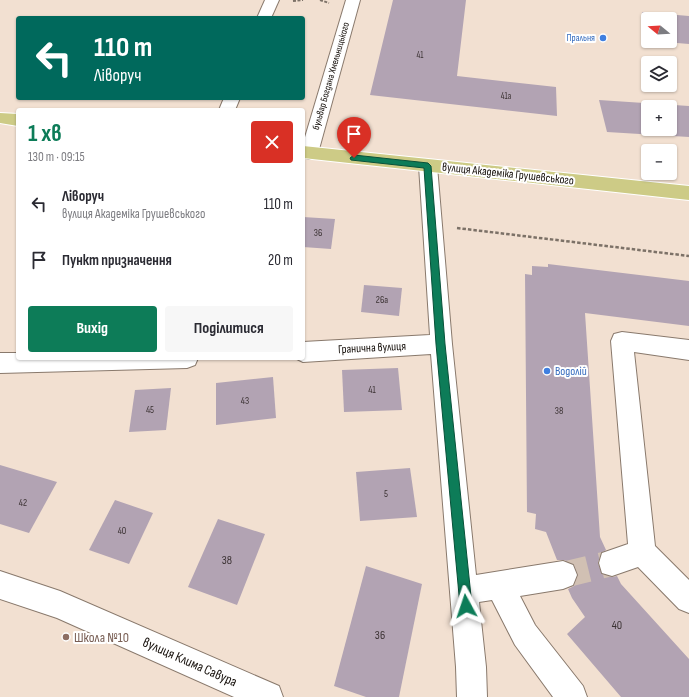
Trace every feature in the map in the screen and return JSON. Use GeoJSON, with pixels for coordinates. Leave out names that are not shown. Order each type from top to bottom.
{"type":"FeatureCollection","features":[{"type":"Feature","properties":{"kind":"main road"},"geometry":{"type":"LineString","coordinates":[[0,118],[16,120]]}},
{"type":"Feature","properties":{"kind":"main road","name":"вулиця Академіка Грушевського"},"geometry":{"type":"LineString","coordinates":[[306,152],[689,193]]}},
{"type":"Feature","properties":{"kind":"street"},"geometry":{"type":"LineString","coordinates":[[265,16],[272,0]]}},
{"type":"Feature","properties":{"kind":"street","name":"бульвар Богдана Хмельницького"},"geometry":{"type":"LineString","coordinates":[[306,152],[353,0]]}},
{"type":"Feature","properties":{"kind":"street"},"geometry":{"type":"LineString","coordinates":[[428,166],[441,344],[471,667],[472,697]]}},
{"type":"Feature","properties":{"kind":"street"},"geometry":{"type":"LineString","coordinates":[[689,350],[622,342],[642,552],[689,599]]}},
{"type":"Feature","properties":{"kind":"street","name":"Гранична вулиця"},"geometry":{"type":"LineString","coordinates":[[305,352],[441,344]]}},
{"type":"Feature","properties":{"kind":"street"},"geometry":{"type":"LineString","coordinates":[[0,363],[112,360]]}},
{"type":"Feature","properties":{"kind":"street"},"geometry":{"type":"LineString","coordinates":[[612,563],[642,552]]}},
{"type":"Feature","properties":{"kind":"street"},"geometry":{"type":"LineString","coordinates":[[464,591],[563,575]]}},
{"type":"Feature","properties":{"kind":"street","name":"вулиця Клима Савура"},"geometry":{"type":"LineString","coordinates":[[0,585],[60,605],[268,697]]}},
{"type":"Feature","properties":{"kind":"street"},"geometry":{"type":"LineString","coordinates":[[499,585],[525,635],[572,697]]}},
{"type":"Feature","properties":{"kind":"path"},"geometry":{"type":"LineString","coordinates":[[432,224],[485,232],[689,256]]}},
{"type":"Feature","properties":{"kind":"building"},"geometry":{"type":"Polygon","coordinates":[[[393,0],[466,0],[457,76],[556,87],[557,116],[370,95],[393,0]]]}},
{"type":"Feature","properties":{"kind":"building"},"geometry":{"type":"Polygon","coordinates":[[[677,15],[689,16],[689,44],[677,43],[677,15]]]}},
{"type":"Feature","properties":{"kind":"building"},"geometry":{"type":"Polygon","coordinates":[[[599,100],[641,103],[641,134],[607,132],[599,100]]]}},
{"type":"Feature","properties":{"kind":"building"},"geometry":{"type":"Polygon","coordinates":[[[677,105],[689,106],[689,137],[673,136],[677,136],[677,105]]]}},
{"type":"Feature","properties":{"kind":"building"},"geometry":{"type":"Polygon","coordinates":[[[305,217],[335,219],[331,249],[305,247],[305,217]]]}},
{"type":"Feature","properties":{"kind":"building"},"geometry":{"type":"Polygon","coordinates":[[[548,264],[689,281],[689,326],[585,313],[600,537],[606,550],[601,553],[598,563],[602,574],[612,577],[617,576],[621,584],[689,659],[689,697],[621,697],[567,634],[585,617],[572,598],[568,589],[574,586],[578,574],[574,564],[564,560],[557,560],[546,532],[535,529],[536,514],[527,512],[525,274],[532,275],[532,266],[548,267],[548,264]]]}},
{"type":"Feature","properties":{"kind":"building"},"geometry":{"type":"Polygon","coordinates":[[[364,285],[402,288],[399,316],[361,312],[364,285]]]}},
{"type":"Feature","properties":{"kind":"building"},"geometry":{"type":"Polygon","coordinates":[[[398,368],[402,410],[344,412],[342,370],[398,368]]]}},
{"type":"Feature","properties":{"kind":"building"},"geometry":{"type":"Polygon","coordinates":[[[273,377],[276,418],[216,425],[216,383],[273,377]]]}},
{"type":"Feature","properties":{"kind":"building"},"geometry":{"type":"Polygon","coordinates":[[[171,388],[166,430],[129,432],[135,390],[171,388]]]}},
{"type":"Feature","properties":{"kind":"building"},"geometry":{"type":"Polygon","coordinates":[[[0,465],[57,482],[29,533],[0,524],[0,465]]]}},
{"type":"Feature","properties":{"kind":"building"},"geometry":{"type":"Polygon","coordinates":[[[410,468],[417,517],[360,521],[356,472],[410,468]]]}},
{"type":"Feature","properties":{"kind":"building"},"geometry":{"type":"Polygon","coordinates":[[[115,500],[153,513],[129,564],[89,550],[115,500]]]}},
{"type":"Feature","properties":{"kind":"building"},"geometry":{"type":"Polygon","coordinates":[[[218,519],[265,534],[237,605],[188,587],[218,519]]]}},
{"type":"Feature","properties":{"kind":"building"},"geometry":{"type":"Polygon","coordinates":[[[366,566],[422,584],[399,697],[366,697],[334,686],[366,566]]]}},
{"type":"Feature","properties":{"kind":"tunnel"},"geometry":{"type":"LineString","coordinates":[[563,575],[612,563]]}},
{"type":"Feature","properties":{"kind":"place","name":"Пральня"},"geometry":{"type":"Point","coordinates":[603,38]}},
{"type":"Feature","properties":{"kind":"place","name":"Водолій"},"geometry":{"type":"Point","coordinates":[547,371]}},
{"type":"Feature","properties":{"kind":"place","name":"Школа №10"},"geometry":{"type":"Point","coordinates":[66,637]}},
{"type":"Feature","properties":{"kind":"route"},"geometry":{"type":"LineString","coordinates":[[354,158],[428,166],[441,344],[466,606]]}}]}
